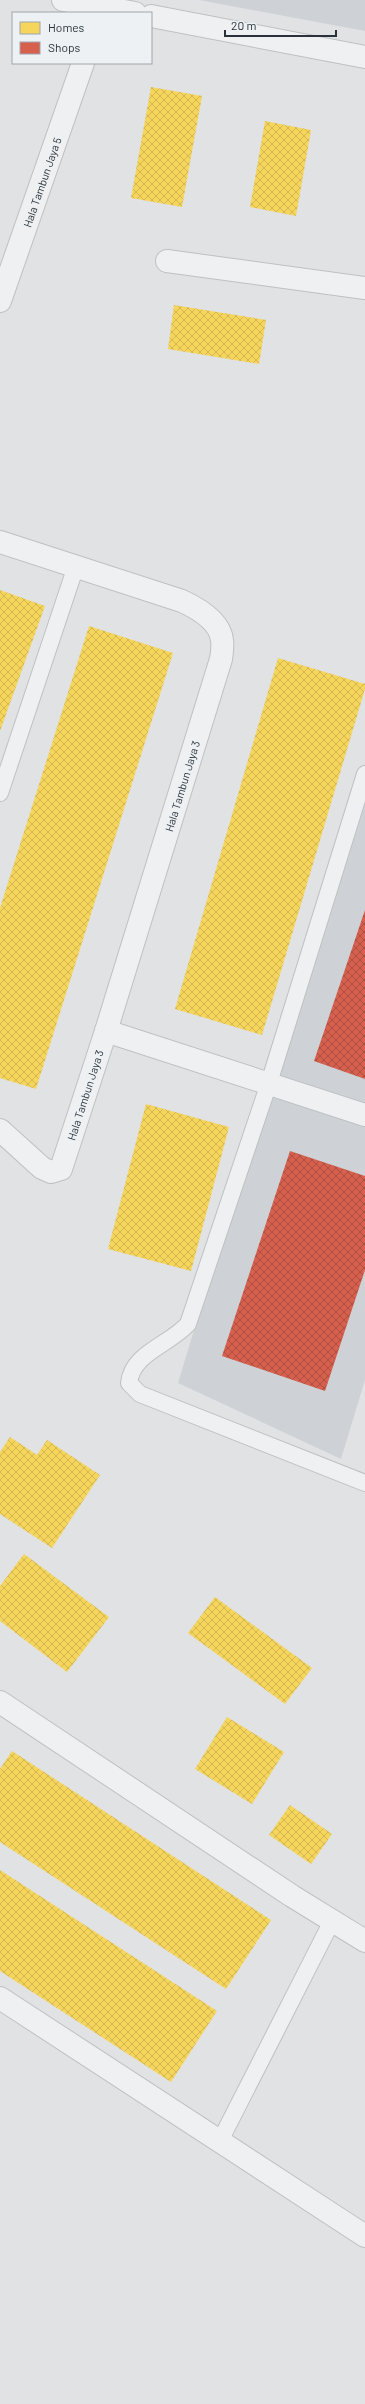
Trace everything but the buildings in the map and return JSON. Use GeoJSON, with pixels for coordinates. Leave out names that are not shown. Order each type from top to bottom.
{"type":"FeatureCollection","features":[{"type":"Feature","properties":{"kind":"street"},"geometry":{"type":"LineString","coordinates":[[63,0],[102,10],[124,12]]}},
{"type":"Feature","properties":{"kind":"street"},"geometry":{"type":"LineString","coordinates":[[152,16],[365,57]]}},
{"type":"Feature","properties":{"kind":"street","name":"Hala Tambun Jaya 5"},"geometry":{"type":"LineString","coordinates":[[0,301],[83,64]]}},
{"type":"Feature","properties":{"kind":"street"},"geometry":{"type":"LineString","coordinates":[[167,261],[365,288]]}},
{"type":"Feature","properties":{"kind":"street","name":"Hala Tambun Jaya 3"},"geometry":{"type":"LineString","coordinates":[[0,542],[182,601],[199,609],[214,624],[222,638],[221,659],[106,1031],[61,1169],[52,1172],[42,1168],[0,1130]]}},
{"type":"Feature","properties":{"kind":"street"},"geometry":{"type":"LineString","coordinates":[[106,1031],[365,1115]]}},
{"type":"Feature","properties":{"kind":"street"},"geometry":{"type":"LineString","coordinates":[[0,1702],[332,1921],[365,1941]]}},
{"type":"Feature","properties":{"kind":"street"},"geometry":{"type":"LineString","coordinates":[[0,1998],[365,2236]]}},
{"type":"Feature","properties":{"kind":"lane"},"geometry":{"type":"LineString","coordinates":[[0,793],[76,566]]}},
{"type":"Feature","properties":{"kind":"lane"},"geometry":{"type":"LineString","coordinates":[[365,774],[269,1083],[188,1324],[179,1334],[165,1340],[138,1362],[130,1372],[129,1383],[140,1394],[365,1483]]}},
{"type":"Feature","properties":{"kind":"lane"},"geometry":{"type":"LineString","coordinates":[[220,2141],[332,1921]]}},
{"type":"Feature","properties":{"kind":"shaded area"},"geometry":{"type":"Polygon","coordinates":[[[199,0],[365,0],[365,31],[199,0]]]}},
{"type":"Feature","properties":{"kind":"shaded area"},"geometry":{"type":"Polygon","coordinates":[[[365,764],[365,1380],[341,1459],[178,1383],[365,764]]]}}]}
